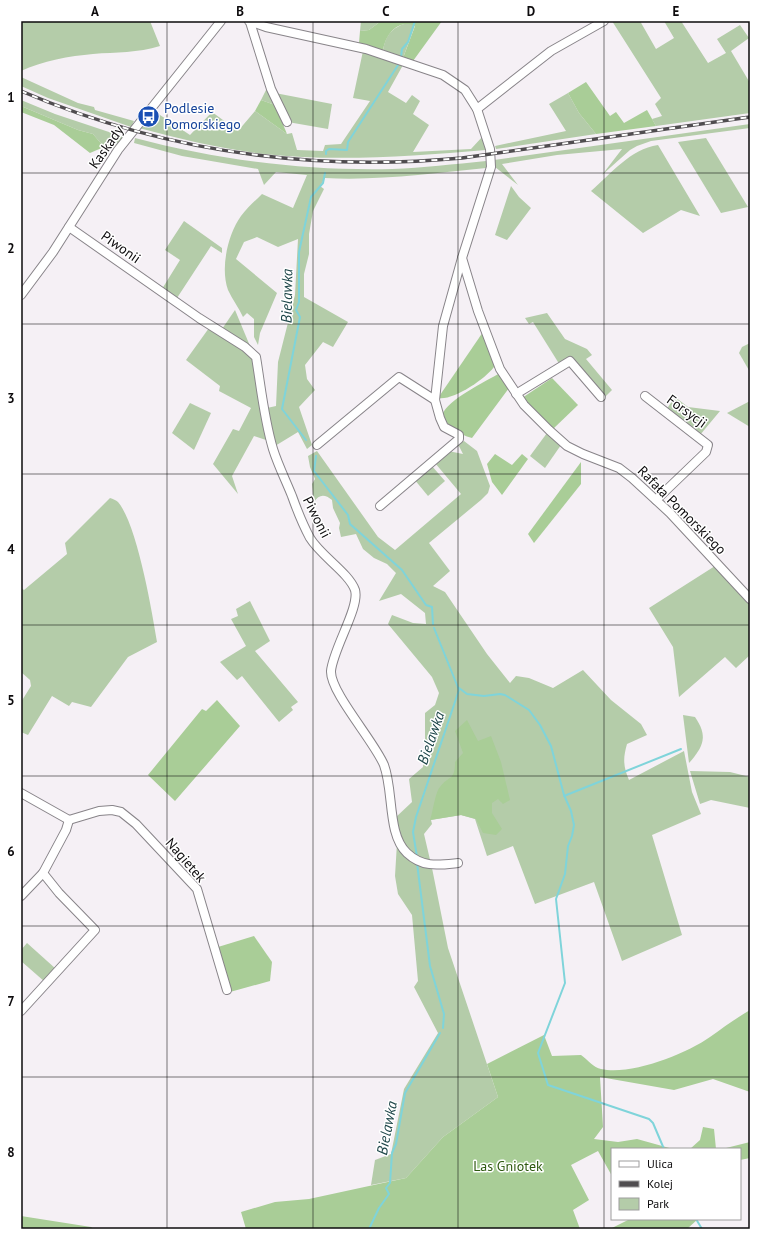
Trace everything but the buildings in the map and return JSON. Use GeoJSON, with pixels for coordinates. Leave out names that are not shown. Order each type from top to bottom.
{"type":"FeatureCollection","features":[{"type":"Feature","properties":{"kind":"street","name":"Kaskady"},"geometry":{"type":"LineString","coordinates":[[21,295],[69,227],[118,150],[221,21]]}},
{"type":"Feature","properties":{"kind":"street"},"geometry":{"type":"LineString","coordinates":[[249,21],[266,27],[345,43],[400,60],[453,80],[465,90],[477,109],[490,149],[491,167],[462,258],[443,326],[435,400],[444,427],[459,436],[459,439],[380,506]]}},
{"type":"Feature","properties":{"kind":"street"},"geometry":{"type":"LineString","coordinates":[[249,21],[272,89],[287,122]]}},
{"type":"Feature","properties":{"kind":"street"},"geometry":{"type":"LineString","coordinates":[[477,109],[551,51],[604,21]]}},
{"type":"Feature","properties":{"kind":"street","name":"Piwonii"},"geometry":{"type":"LineString","coordinates":[[69,227],[199,318],[246,347],[256,357],[273,448],[298,511],[315,544],[327,559],[344,575],[355,590],[355,604],[334,658],[332,676],[340,695],[375,748],[384,765],[389,783],[397,839],[408,854],[428,865],[434,866],[458,862]]}},
{"type":"Feature","properties":{"kind":"street","name":"Rafała Pomorskiego"},"geometry":{"type":"LineString","coordinates":[[462,258],[478,311],[500,369],[516,394],[536,417],[567,446],[619,468],[656,500],[750,599]]}},
{"type":"Feature","properties":{"kind":"street"},"geometry":{"type":"LineString","coordinates":[[516,394],[570,361],[601,397]]}},
{"type":"Feature","properties":{"kind":"street"},"geometry":{"type":"LineString","coordinates":[[317,445],[399,377],[435,400]]}},
{"type":"Feature","properties":{"kind":"street","name":"Forsycji"},"geometry":{"type":"LineString","coordinates":[[646,396],[708,445],[706,452],[656,500]]}},
{"type":"Feature","properties":{"kind":"street"},"geometry":{"type":"LineString","coordinates":[[21,793],[69,820],[66,830],[43,872],[21,896]]}},
{"type":"Feature","properties":{"kind":"street","name":"Nagietek"},"geometry":{"type":"LineString","coordinates":[[69,820],[99,811],[112,810],[121,812],[136,824],[197,889],[227,990]]}},
{"type":"Feature","properties":{"kind":"street"},"geometry":{"type":"LineString","coordinates":[[21,1011],[95,930],[59,893],[43,872]]}},
{"type":"Feature","properties":{"kind":"green space"},"geometry":{"type":"Polygon","coordinates":[[[21,21],[150,21],[160,46],[135,51],[93,54],[66,58],[38,64],[21,71],[21,21]]]}},
{"type":"Feature","properties":{"kind":"green space"},"geometry":{"type":"Polygon","coordinates":[[[361,21],[381,21],[369,30],[360,31],[361,21]]]}},
{"type":"Feature","properties":{"kind":"green space"},"geometry":{"type":"Polygon","coordinates":[[[381,21],[442,21],[413,61],[403,58],[415,26],[409,24],[403,24],[393,30],[386,40],[383,52],[359,43],[360,31],[369,30],[381,21]]]}},
{"type":"Feature","properties":{"kind":"green space"},"geometry":{"type":"Polygon","coordinates":[[[612,21],[640,21],[656,49],[674,38],[664,21],[681,21],[708,63],[726,53],[717,39],[740,25],[749,38],[731,51],[750,83],[750,113],[656,126],[652,119],[662,116],[655,104],[661,98],[612,21]]]}},
{"type":"Feature","properties":{"kind":"green space"},"geometry":{"type":"Polygon","coordinates":[[[409,23],[415,25],[403,58],[383,52],[385,41],[391,32],[399,26],[409,23]]]}},
{"type":"Feature","properties":{"kind":"green space"},"geometry":{"type":"Polygon","coordinates":[[[363,51],[403,65],[388,92],[406,103],[412,95],[420,101],[413,114],[429,125],[413,152],[471,149],[483,136],[486,150],[375,157],[320,158],[248,152],[185,140],[139,128],[154,111],[190,135],[212,112],[238,131],[255,111],[287,134],[292,133],[297,150],[323,151],[325,145],[341,144],[370,101],[353,98],[363,51]]]}},
{"type":"Feature","properties":{"kind":"green space"},"geometry":{"type":"Polygon","coordinates":[[[21,77],[78,103],[94,107],[95,110],[134,121],[131,127],[48,98],[21,86],[21,77]]]}},
{"type":"Feature","properties":{"kind":"green space"},"geometry":{"type":"Polygon","coordinates":[[[586,82],[610,116],[616,112],[624,123],[647,110],[656,126],[596,134],[579,113],[568,93],[586,82]]]}},
{"type":"Feature","properties":{"kind":"green space"},"geometry":{"type":"Polygon","coordinates":[[[268,86],[275,93],[332,104],[328,129],[282,121],[275,105],[261,100],[268,86]]]}},
{"type":"Feature","properties":{"kind":"green space"},"geometry":{"type":"Polygon","coordinates":[[[568,93],[579,113],[596,134],[496,149],[495,146],[566,131],[549,104],[568,93]]]}},
{"type":"Feature","properties":{"kind":"green space"},"geometry":{"type":"Polygon","coordinates":[[[21,100],[55,114],[124,137],[112,149],[104,147],[93,134],[78,130],[21,106],[21,100]]]}},
{"type":"Feature","properties":{"kind":"green space"},"geometry":{"type":"Polygon","coordinates":[[[261,100],[275,105],[287,134],[255,111],[261,100]]]}},
{"type":"Feature","properties":{"kind":"green space"},"geometry":{"type":"Polygon","coordinates":[[[21,106],[78,130],[93,134],[104,147],[90,153],[54,125],[21,112],[21,106]]]}},
{"type":"Feature","properties":{"kind":"green space"},"geometry":{"type":"Polygon","coordinates":[[[750,124],[750,128],[651,141],[630,150],[602,175],[622,149],[557,155],[502,164],[518,185],[495,167],[494,160],[750,124]]]}},
{"type":"Feature","properties":{"kind":"green space"},"geometry":{"type":"Polygon","coordinates":[[[135,138],[166,146],[230,158],[294,166],[392,169],[486,161],[486,168],[386,177],[345,179],[325,178],[320,186],[324,189],[313,211],[309,234],[309,254],[304,274],[304,297],[348,322],[333,347],[323,342],[305,365],[307,379],[315,390],[299,407],[312,445],[307,449],[298,432],[275,446],[267,408],[276,406],[278,362],[295,295],[298,239],[278,247],[257,237],[244,242],[236,259],[277,293],[260,333],[258,345],[254,337],[254,319],[247,313],[243,317],[228,290],[225,262],[232,232],[236,223],[248,207],[262,194],[293,208],[307,175],[276,172],[264,185],[258,169],[182,156],[134,143],[135,138]]]}},
{"type":"Feature","properties":{"kind":"green space"},"geometry":{"type":"Polygon","coordinates":[[[706,138],[748,207],[721,213],[678,142],[706,138]]]}},
{"type":"Feature","properties":{"kind":"green space"},"geometry":{"type":"Polygon","coordinates":[[[658,145],[700,216],[681,210],[643,233],[591,191],[630,157],[648,147],[658,145]]]}},
{"type":"Feature","properties":{"kind":"green space"},"geometry":{"type":"Polygon","coordinates":[[[511,186],[519,197],[531,208],[507,240],[495,235],[511,186]]]}},
{"type":"Feature","properties":{"kind":"green space"},"geometry":{"type":"Polygon","coordinates":[[[184,221],[222,248],[222,253],[211,246],[177,298],[162,289],[180,260],[165,250],[184,221]]]}},
{"type":"Feature","properties":{"kind":"green space"},"geometry":{"type":"Polygon","coordinates":[[[235,310],[250,346],[222,329],[235,310]]]}},
{"type":"Feature","properties":{"kind":"green space"},"geometry":{"type":"Polygon","coordinates":[[[547,313],[565,339],[587,349],[592,355],[586,359],[612,390],[604,398],[571,359],[560,363],[558,362],[533,322],[529,324],[525,318],[547,313]]]}},
{"type":"Feature","properties":{"kind":"green space"},"geometry":{"type":"Polygon","coordinates":[[[209,328],[239,345],[253,359],[269,441],[254,436],[232,476],[238,494],[213,464],[233,429],[239,431],[251,408],[219,391],[220,386],[186,360],[209,328]]]}},
{"type":"Feature","properties":{"kind":"green space"},"geometry":{"type":"Polygon","coordinates":[[[483,332],[494,362],[494,367],[484,377],[460,393],[444,398],[438,398],[483,332]]]}},
{"type":"Feature","properties":{"kind":"green space"},"geometry":{"type":"Polygon","coordinates":[[[750,343],[750,372],[739,353],[742,347],[750,343]]]}},
{"type":"Feature","properties":{"kind":"green space"},"geometry":{"type":"Polygon","coordinates":[[[500,373],[509,388],[472,438],[462,435],[451,427],[442,415],[451,403],[500,373]]]}},
{"type":"Feature","properties":{"kind":"green space"},"geometry":{"type":"Polygon","coordinates":[[[552,378],[578,405],[553,429],[522,398],[552,378]]]}},
{"type":"Feature","properties":{"kind":"green space"},"geometry":{"type":"Polygon","coordinates":[[[675,397],[688,407],[720,411],[700,435],[666,410],[675,397]]]}},
{"type":"Feature","properties":{"kind":"green space"},"geometry":{"type":"Polygon","coordinates":[[[750,401],[750,427],[727,413],[750,401]]]}},
{"type":"Feature","properties":{"kind":"green space"},"geometry":{"type":"Polygon","coordinates":[[[190,403],[211,413],[194,450],[172,433],[190,403]]]}},
{"type":"Feature","properties":{"kind":"green space"},"geometry":{"type":"Polygon","coordinates":[[[547,433],[561,445],[545,468],[530,456],[547,433]]]}},
{"type":"Feature","properties":{"kind":"green space"},"geometry":{"type":"Polygon","coordinates":[[[464,441],[477,451],[490,486],[488,493],[481,500],[429,543],[450,571],[433,586],[445,592],[487,654],[510,683],[516,676],[529,678],[553,688],[583,670],[611,700],[641,724],[647,735],[627,744],[624,758],[629,780],[684,751],[692,792],[701,814],[652,835],[682,935],[622,961],[594,882],[535,904],[513,846],[487,856],[475,819],[461,815],[431,820],[432,824],[424,834],[431,864],[424,862],[402,846],[395,818],[412,802],[409,779],[423,767],[425,748],[425,713],[435,705],[439,693],[432,677],[388,624],[392,615],[413,623],[426,624],[425,613],[401,594],[379,601],[396,573],[387,564],[374,558],[363,549],[356,534],[341,537],[339,528],[340,523],[333,508],[332,500],[325,496],[320,496],[314,502],[312,484],[315,479],[310,467],[308,456],[317,451],[378,537],[395,550],[461,494],[435,463],[448,451],[463,454],[458,444],[464,441]]]}},
{"type":"Feature","properties":{"kind":"green space"},"geometry":{"type":"Polygon","coordinates":[[[495,454],[512,465],[522,454],[528,459],[502,495],[492,482],[487,464],[495,454]]]}},
{"type":"Feature","properties":{"kind":"green space"},"geometry":{"type":"Polygon","coordinates":[[[581,462],[581,484],[534,543],[528,534],[581,462]]]}},
{"type":"Feature","properties":{"kind":"green space"},"geometry":{"type":"Polygon","coordinates":[[[431,465],[445,481],[428,496],[414,479],[431,465]]]}},
{"type":"Feature","properties":{"kind":"green space"},"geometry":{"type":"Polygon","coordinates":[[[110,498],[118,502],[125,513],[131,529],[143,569],[157,642],[128,657],[91,707],[72,702],[69,706],[52,696],[28,735],[21,732],[21,702],[31,686],[30,680],[21,672],[21,588],[24,590],[67,554],[65,543],[110,498]]]}},
{"type":"Feature","properties":{"kind":"green space"},"geometry":{"type":"Polygon","coordinates":[[[715,566],[750,602],[750,655],[736,668],[725,657],[679,697],[673,647],[649,608],[715,566]]]}},
{"type":"Feature","properties":{"kind":"green space"},"geometry":{"type":"Polygon","coordinates":[[[250,601],[270,641],[255,651],[298,702],[291,707],[293,710],[279,722],[242,676],[237,680],[220,662],[246,646],[231,619],[238,616],[236,609],[250,601]]]}},
{"type":"Feature","properties":{"kind":"green space"},"geometry":{"type":"Polygon","coordinates":[[[217,700],[240,726],[175,801],[148,775],[202,709],[206,711],[217,700]]]}},
{"type":"Feature","properties":{"kind":"green space"},"geometry":{"type":"Polygon","coordinates":[[[683,715],[695,717],[703,735],[701,746],[689,763],[683,715]]]}},
{"type":"Feature","properties":{"kind":"green space"},"geometry":{"type":"Polygon","coordinates":[[[467,720],[478,741],[491,736],[501,762],[510,800],[503,804],[498,799],[492,803],[492,813],[502,829],[496,835],[483,833],[476,819],[461,815],[430,820],[438,790],[443,783],[453,775],[455,762],[463,753],[455,731],[467,720]]]}},
{"type":"Feature","properties":{"kind":"green space"},"geometry":{"type":"Polygon","coordinates":[[[690,771],[730,772],[750,777],[750,808],[711,800],[700,804],[690,771]]]}},
{"type":"Feature","properties":{"kind":"green space"},"geometry":{"type":"Polygon","coordinates":[[[397,843],[432,868],[448,948],[498,1097],[443,1137],[406,1178],[371,1185],[375,1160],[391,1154],[404,1089],[438,1033],[414,987],[418,981],[412,915],[398,894],[395,876],[397,843]]]}},
{"type":"Feature","properties":{"kind":"green space"},"geometry":{"type":"Polygon","coordinates":[[[254,936],[272,962],[270,981],[230,992],[218,947],[254,936]]]}},
{"type":"Feature","properties":{"kind":"green space"},"geometry":{"type":"Polygon","coordinates":[[[27,943],[56,969],[45,982],[21,961],[21,950],[27,943]]]}},
{"type":"Feature","properties":{"kind":"green space","name":"Las Gniotek"},"geometry":{"type":"Polygon","coordinates":[[[750,1010],[750,1092],[713,1079],[674,1090],[600,1077],[603,1127],[594,1139],[618,1142],[637,1139],[669,1148],[611,1148],[611,1174],[598,1151],[571,1165],[589,1200],[573,1210],[580,1229],[246,1229],[241,1212],[275,1202],[309,1199],[406,1178],[443,1137],[498,1097],[487,1064],[544,1035],[552,1056],[581,1055],[593,1065],[601,1069],[627,1069],[657,1062],[687,1050],[700,1044],[750,1010]]]}},
{"type":"Feature","properties":{"kind":"green space"},"geometry":{"type":"Polygon","coordinates":[[[703,1127],[714,1129],[716,1148],[691,1148],[700,1140],[703,1127]]]}},
{"type":"Feature","properties":{"kind":"green space"},"geometry":{"type":"Polygon","coordinates":[[[750,1142],[750,1158],[741,1160],[741,1148],[726,1148],[750,1142]]]}},
{"type":"Feature","properties":{"kind":"green space"},"geometry":{"type":"Polygon","coordinates":[[[21,1216],[91,1227],[94,1229],[21,1229],[21,1216]]]}},
{"type":"Feature","properties":{"kind":"green space"},"geometry":{"type":"Polygon","coordinates":[[[628,1220],[697,1220],[687,1229],[610,1229],[628,1220]]]}},
{"type":"Feature","properties":{"kind":"waterway","name":"Bielawka"},"geometry":{"type":"LineString","coordinates":[[401,57],[402,49],[408,42],[415,21]]}},
{"type":"Feature","properties":{"kind":"waterway","name":"Bielawka"},"geometry":{"type":"LineString","coordinates":[[326,154],[326,151],[329,149],[347,150],[348,142],[400,62]]}},
{"type":"Feature","properties":{"kind":"waterway","name":"Bielawka"},"geometry":{"type":"LineString","coordinates":[[306,440],[282,409],[300,317],[296,310],[299,302],[299,252],[311,197],[323,183],[325,173]]}},
{"type":"Feature","properties":{"kind":"waterway","name":"Bielawka"},"geometry":{"type":"LineString","coordinates":[[316,456],[314,471],[348,515],[350,524],[402,570],[426,605],[432,607],[433,624]]}},
{"type":"Feature","properties":{"kind":"waterway","name":"Bielawka"},"geometry":{"type":"LineString","coordinates":[[417,857],[413,832],[416,817],[459,690],[434,628]]}},
{"type":"Feature","properties":{"kind":"waterway"},"geometry":{"type":"LineString","coordinates":[[459,688],[467,694],[484,696],[500,694],[505,695],[529,710],[540,725],[551,746],[564,795],[571,811],[574,825],[568,846],[565,874],[556,899],[565,983],[538,1053],[548,1085],[649,1119],[653,1123],[664,1148]]}},
{"type":"Feature","properties":{"kind":"waterway"},"geometry":{"type":"LineString","coordinates":[[564,796],[681,749]]}},
{"type":"Feature","properties":{"kind":"waterway","name":"Bielawka"},"geometry":{"type":"LineString","coordinates":[[417,863],[430,966],[444,1014],[443,1028]]}},
{"type":"Feature","properties":{"kind":"waterway","name":"Bielawka"},"geometry":{"type":"LineString","coordinates":[[369,1229],[379,1208],[389,1194],[386,1188],[390,1183],[392,1153],[396,1144],[405,1093],[440,1033]]}},
{"type":"Feature","properties":{"kind":"waterway"},"geometry":{"type":"LineString","coordinates":[[697,1220],[702,1229]]}},
{"type":"Feature","properties":{"kind":"railway"},"geometry":{"type":"LineString","coordinates":[[21,91],[74,112],[128,129],[182,142],[237,152],[293,159],[349,162],[405,162],[462,158],[750,117]]}},
{"type":"Feature","properties":{"kind":"place","name":"Podlesie Pomorskiego"},"geometry":{"type":"Point","coordinates":[149,116]}}]}
